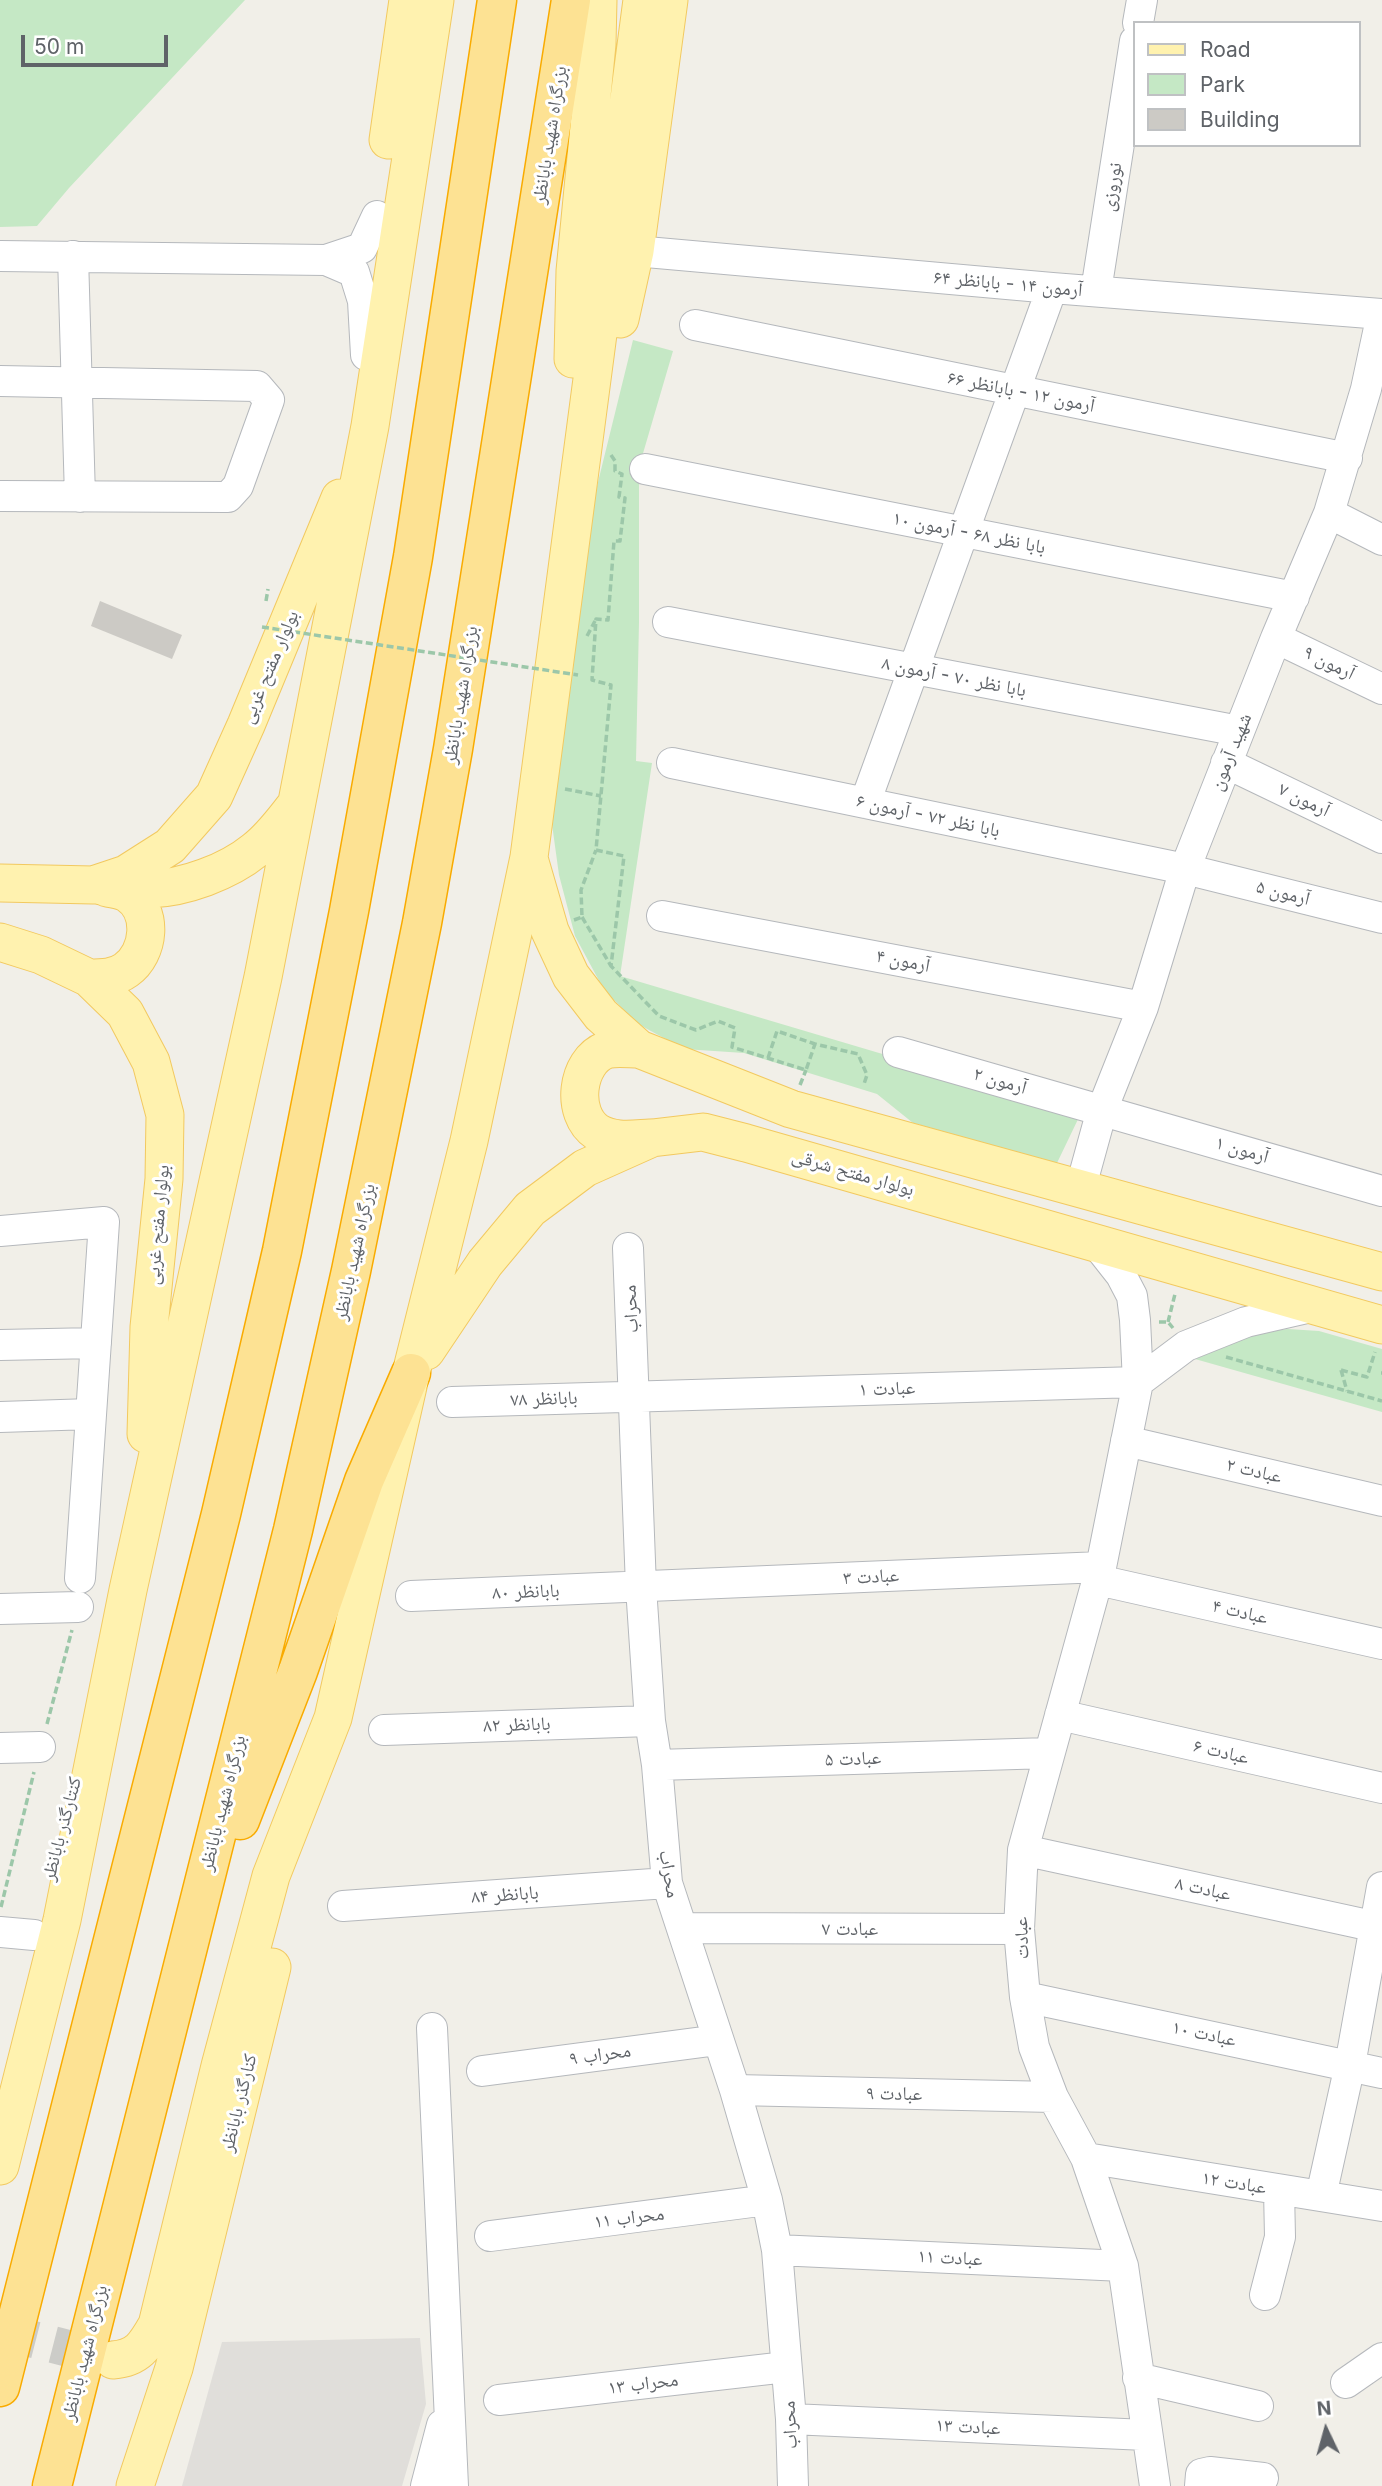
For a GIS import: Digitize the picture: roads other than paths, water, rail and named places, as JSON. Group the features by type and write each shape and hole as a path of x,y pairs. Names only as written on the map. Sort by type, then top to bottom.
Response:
{"highway":[{"path":"0,2387 217,1527 282,1251 349,911 413,556 497,0"},
{"name":"بزرگراه شهید بابانظر","path":"52,2486 293,1530 351,1271 422,923 501,452 571,0"},
{"path":"178,1982 298,1671 364,1481 411,1373"}],"main road":[{"path":"370,426 366,355 377,216 408,0"},
{"path":"0,2166 62,1920 128,1590 263,977 370,426 435,0"},
{"path":"568,563 575,271 597,44 598,0"},
{"path":"113,2360 128,2359 143,2349 157,2325 220,2066 271,1876 334,1718 411,1373 469,1141 529,858 642,0"},
{"path":"568,563 635,251 669,0"},
{"name":"بولوار مفتح غربی","path":"0,883 93,885 126,874 170,846 214,796 370,426"},
{"path":"93,885 149,889 182,884 208,875 237,862 257,849 296,805"},
{"path":"529,858 566,924 571,976 601,1015 639,1049 791,1109 1382,1272"},
{"path":"89,978 108,978 126,971 139,957 146,940 145,921 130,895 93,885"},
{"name":"بولوار مفتح غربی","path":"0,942 41,955 89,978 125,1013 151,1062 165,1115 164,1179 149,1327 147,1426 128,1590"},
{"path":"639,1049 606,1050 589,1064 579,1089 581,1113 596,1131 617,1140 652,1138"},
{"name":"بولوار مفتح شرقی","path":"411,1373 485,1262 530,1209 585,1168 652,1138 703,1132 1382,1325"},
{"name":"کنتارگذر بابانظر","path":"0,2069 17,1934 128,1590"},
{"name":"کنارگذر بابانظر","path":"135,2486 174,2368 334,1718"}],"street":[{"path":"1138,21 1142,0"},
{"name":"نوروزی","path":"1096,291 1134,47"},
{"path":"0,256 326,260 362,248 377,216"},
{"name":"آرمون ۱۴ - بابانظر ۶۴","path":"635,251 1382,314"},
{"path":"74,256 80,496"},
{"path":"326,260 354,272 363,301 366,355"},
{"path":"865,803 1052,288"},
{"name":"شهید آرمون","path":"1080,1190 1102,1110 1143,1007 1185,869 1276,638 1329,513 1366,388 1382,314"},
{"name":"آرمون ۱۲ - بابانظر ۶۶","path":"695,325 1347,458"},
{"path":"0,381 257,386 269,400 239,486 228,497 0,496"},
{"name":"بابا نظر ۶۸ - آرمون ۱۰","path":"645,469 1294,597"},
{"path":"1329,513 1382,540"},
{"name":"بابا نظر ۷۰ - آرمون ۸","path":"668,622 1239,731"},
{"name":"آرمون ۹","path":"1276,638 1382,689"},
{"name":"بابا نظر ۷۲ - آرمون ۶","path":"672,763 1185,869"},
{"name":"آرمون ۷","path":"1226,763 1382,838"},
{"name":"آرمون ۵","path":"1185,869 1382,918"},
{"name":"آرمون ۴","path":"662,916 1143,1007"},
{"name":"آرمون ۲","path":"898,1052 1102,1110"},
{"name":"آرمون ۱","path":"1102,1110 1382,1191"},
{"path":"0,1231 104,1222 79,1593 0,1609"},
{"name":"عبادت","path":"1095,1242 1121,1275 1132,1296 1136,1320 1138,1382 1099,1574 1023,1850 1019,1929 1025,1997 1034,2048 1053,2097 1086,2158 1123,2266 1155,2486"},
{"name":"محراب","path":"628,1248 641,1587 650,1721 657,1765 667,1883 735,2090 767,2200 777,2250 791,2419 793,2486"},
{"path":"1138,1382 1186,1346 1246,1322 1316,1306"},
{"path":"0,1345 96,1343"},
{"name":"عبادت ۱","path":"635,1396 1138,1382"},
{"name":"بابانظر ۷۸","path":"452,1402 635,1396"},
{"path":"0,1417 91,1414"},
{"name":"عبادت ۲","path":"1126,1441 1382,1501"},
{"name":"عبادت ۳","path":"641,1587 1099,1574"},
{"name":"عبادت ۴","path":"1099,1574 1382,1644"},
{"name":"بابانظر ۸۰","path":"411,1596 641,1587"},
{"name":"عبادت ۶","path":"1060,1715 1382,1788"},
{"name":"بابانظر ۸۲","path":"384,1730 650,1721"},
{"path":"0,1748 40,1747"},
{"name":"عبادت ۵","path":"657,1765 1049,1753"},
{"name":"عبادت ۸","path":"1023,1850 1378,1927"},
{"name":"بابانظر ۸۴","path":"342,1906 667,1883"},
{"path":"1321,2196 1378,1927 1382,1887"},
{"name":"عبادت ۷","path":"682,1928 1019,1929"},
{"name":"عبادت ۱۰","path":"1025,1997 1382,2073"},
{"path":"432,2028 453,2486"},
{"name":"محراب ۹","path":"482,2071 718,2040"},
{"name":"عبادت ۹","path":"735,2090 1053,2097"},
{"name":"عبادت ۱۲","path":"1086,2158 1382,2206"},
{"path":"1265,2295 1280,2237 1279,2190"},
{"name":"محراب ۱۱","path":"490,2236 767,2200"},
{"name":"عبادت ۱۱","path":"777,2250 1123,2266"},
{"path":"1346,2383 1382,2358"},
{"name":"محراب ۱۳","path":"499,2400 786,2367"},
{"path":"1138,2378 1258,2406"},
{"path":"426,2486 449,2397"},
{"name":"عبادت ۱۳","path":"791,2419 1146,2435"},
{"path":"1200,2486 1201,2474 1210,2472 1263,2478"}],"tunnel":[{"path":"0,2331 113,2360"}]}
